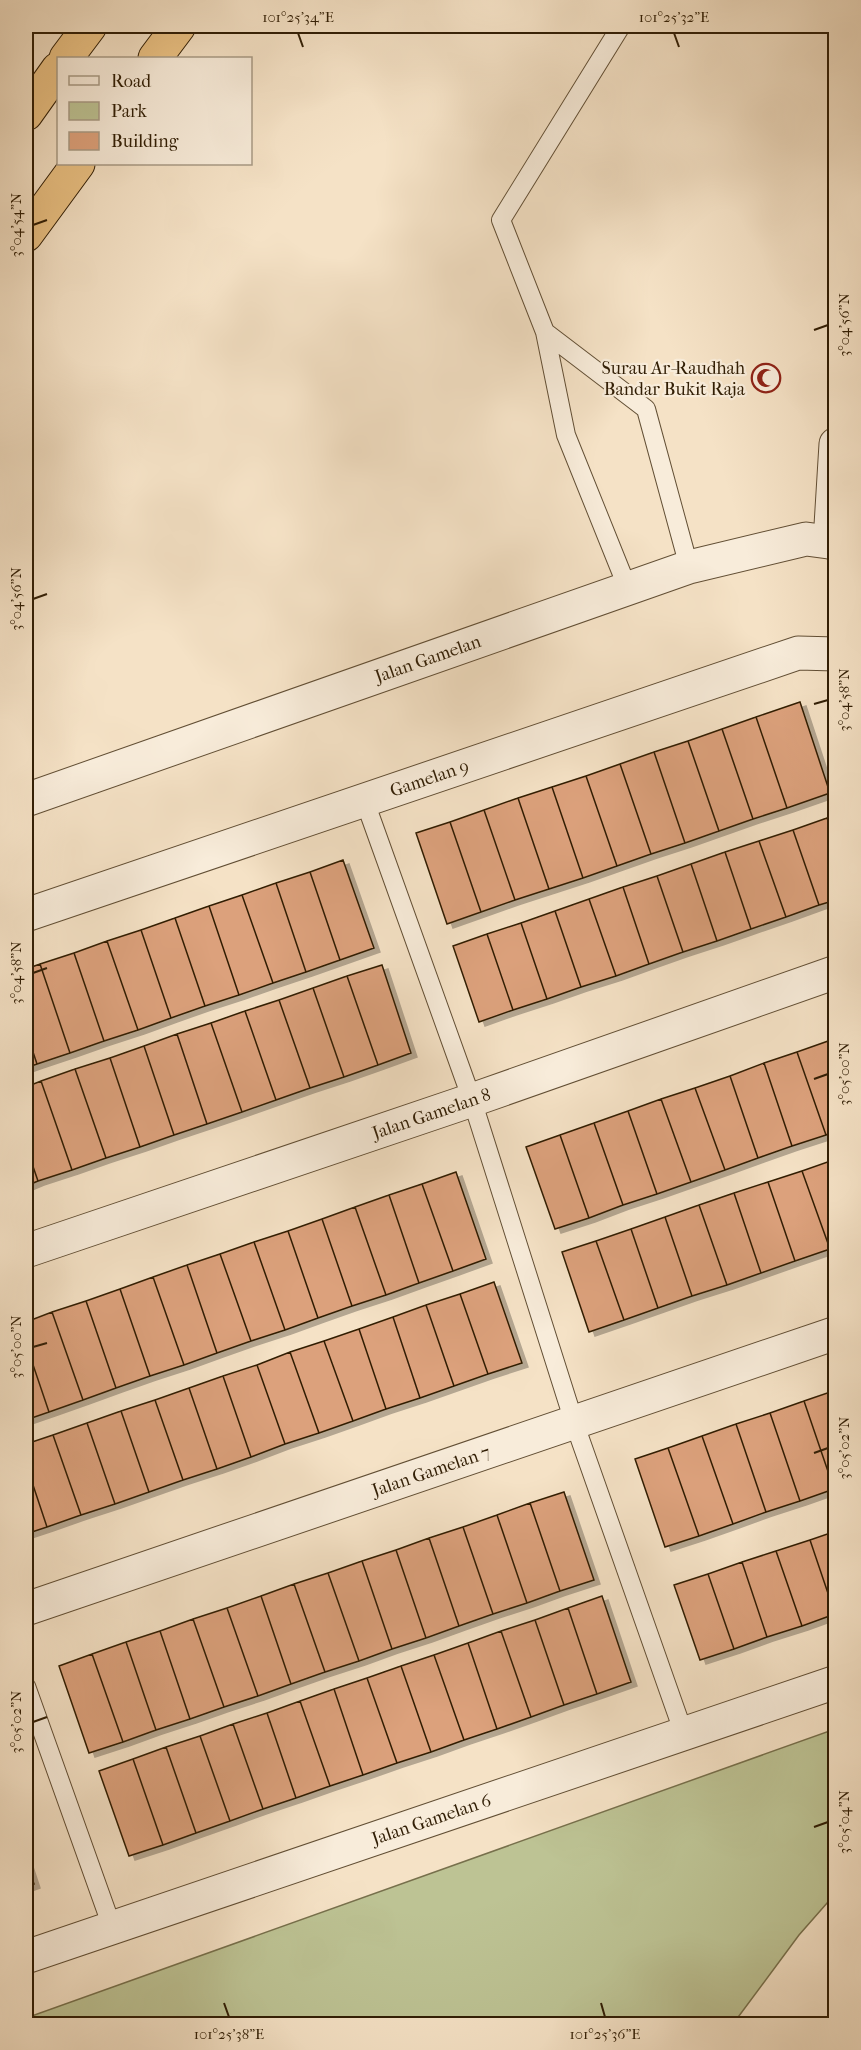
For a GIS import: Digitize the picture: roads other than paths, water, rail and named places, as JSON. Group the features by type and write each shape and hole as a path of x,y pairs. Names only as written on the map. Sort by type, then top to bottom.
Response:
{"highway":[{"path":"67,57 90,26"},
{"path":"156,57 179,26"},
{"path":"26,114 57,70"},
{"path":"26,235 77,165"}],"street":[{"path":"833,543 836,444"},
{"name":"Jalan Gamelan","path":"26,800 689,567 806,539 833,543"},
{"name":"Gamelan 9","path":"26,915 798,653 836,654"},
{"name":"Jalan Gamelan 8","path":"26,1251 472,1100 836,972"},
{"name":"Jalan Gamelan 7","path":"26,1609 836,1333"},
{"name":"Jalan Gamelan 6","path":"26,1957 836,1682"}],"lane":[{"path":"621,26 501,220 545,332 566,435 628,589"},
{"path":"545,332 646,409 689,567"},
{"path":"364,799 472,1100 574,1422 684,1734"},
{"path":"26,1686 112,1927"}],"place":[{"name":"Surau Ar-Raudhah Bandar Bukit Raja","path":"766,378"}]}
